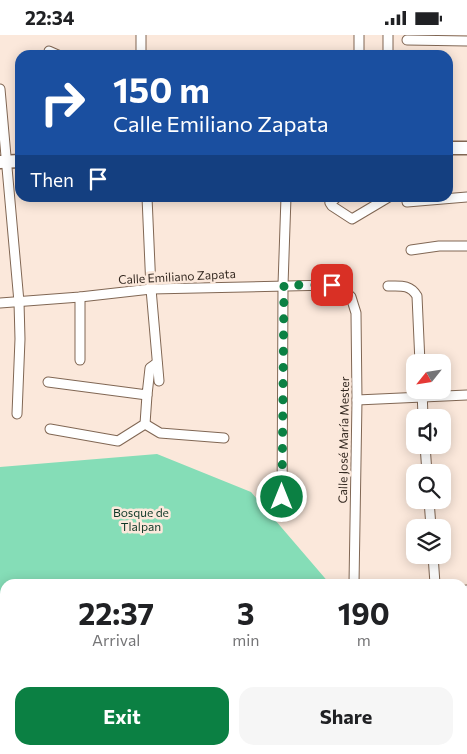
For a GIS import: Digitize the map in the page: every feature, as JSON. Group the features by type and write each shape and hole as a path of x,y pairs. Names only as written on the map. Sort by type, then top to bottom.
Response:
{"street":[{"path":"141,35 141,50"},
{"path":"359,35 359,50"},
{"path":"388,35 388,50"},
{"path":"407,40 467,41"},
{"path":"0,89 9,162 19,302 20,339 17,414"},
{"path":"453,148 467,148"},
{"path":"453,198 467,197"},
{"path":"147,202 151,289 159,381"},
{"path":"282,516 286,202"},
{"path":"331,202 332,206 352,219 381,202"},
{"path":"411,250 440,246 467,246"},
{"name":"Calle Emiliano Zapata","path":"0,303 151,289 284,285 332,285 343,289 351,297"},
{"path":"388,287 406,286 413,289 417,296 420,354"},
{"path":"80,297 80,361"},
{"name":"Calle José María Mester","path":"351,297 356,313 357,400 354,579"},
{"path":"145,425 150,368 157,363"},
{"path":"48,382 147,395"},
{"path":"451,394 467,395"},
{"path":"357,400 406,395"},
{"path":"50,429 118,441 145,425"},
{"path":"145,425 160,433 224,438"},
{"path":"433,564 434,579"}],"green space":[{"name":"Bosque de Tlalpan","path":"157,454 251,492 326,579 0,579 0,467"}],"route":[{"path":"282,497 284,285 332,285"}]}
